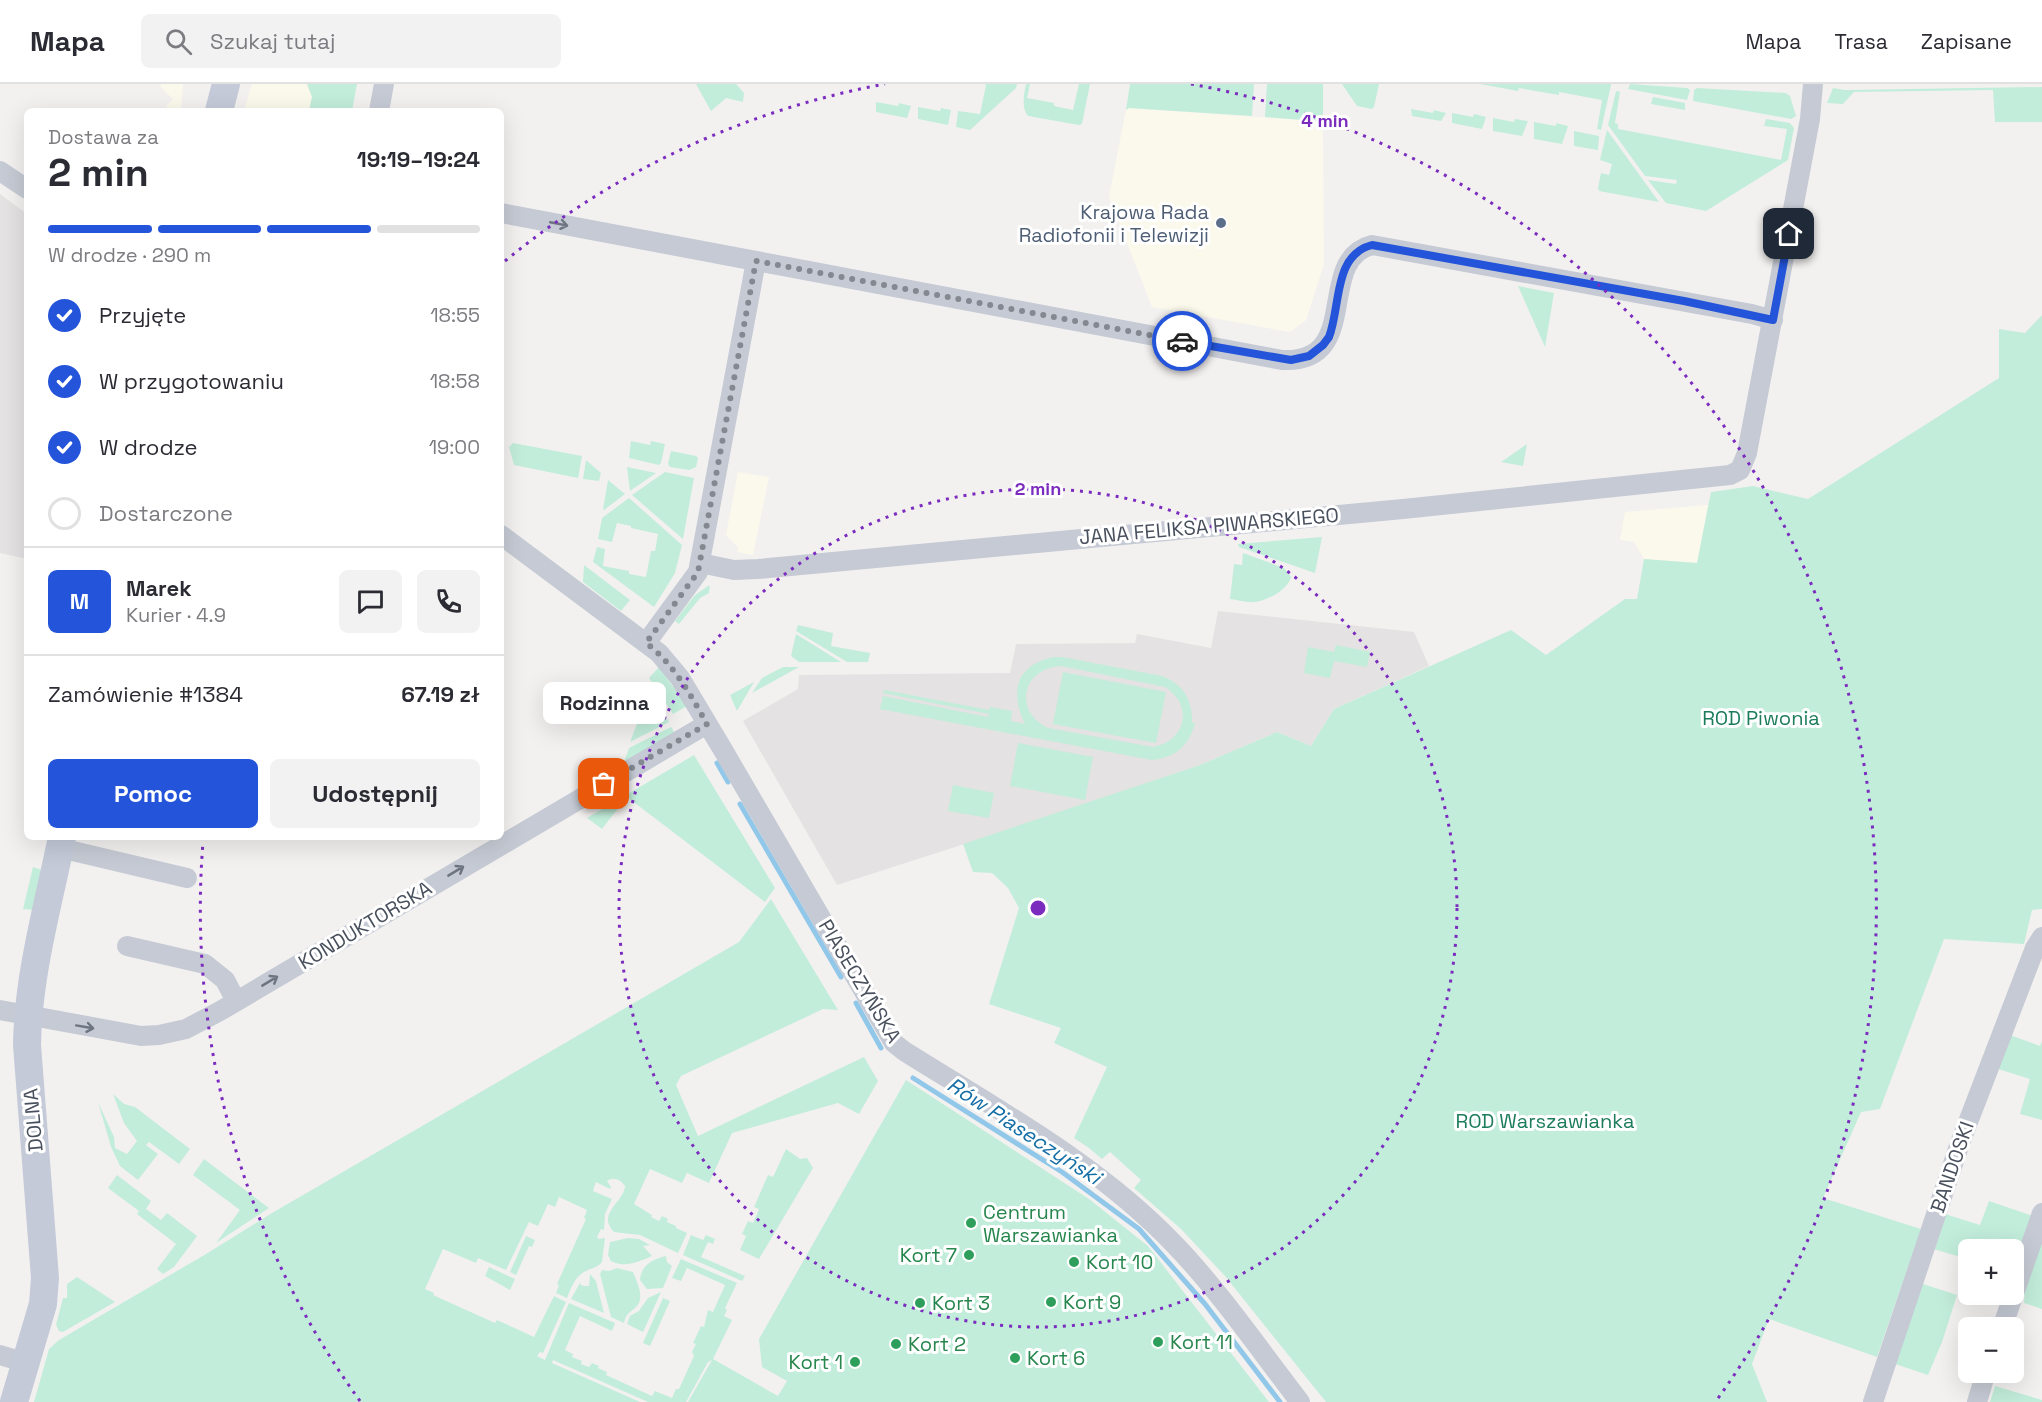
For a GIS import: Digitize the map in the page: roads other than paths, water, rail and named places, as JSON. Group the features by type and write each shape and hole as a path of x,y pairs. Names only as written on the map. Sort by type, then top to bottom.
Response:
{"street":[{"path":"220,108 226,84"},
{"path":"380,108 384,84"},
{"path":"504,214 1282,360 1309,356 1323,345 1332,328 1348,260 1358,250 1372,245 1684,301 1773,320 1811,111 1813,84"},
{"path":"0,171 24,187"},
{"path":"646,643 694,579 700,563 756,261"},
{"name":"JANA FELIKSA PIWARSKIEGO","path":"700,563 734,570 758,569 1719,478 1740,470 1744,462 1773,320"},
{"name":"PIASECZYŃSKA","path":"504,537 659,652 672,666 894,1043 904,1052 1071,1157 1148,1219 1197,1269 1300,1402"},
{"name":"KONDUKTORSKA","path":"0,1010 127,1034 159,1035 186,1029 707,724"},
{"path":"61,842 187,878"},
{"name":"DOLNA","path":"14,1402 43,1304 45,1278 27,1046 28,1016 39,944 61,842"},
{"name":"BANDOSKI","path":"1873,1402 1960,1143 2035,948 2042,937"},
{"path":"127,946 206,964 225,980 236,1001"},
{"path":"2006,1317 2042,1213"},
{"path":"0,1355 27,1363"},
{"path":"1977,1402 1983,1383"}],"waterway":[{"name":"Rów Piaseczyński","path":"717,763 728,782"},
{"name":"Rów Piaseczyński","path":"740,804 841,977"},
{"name":"Rów Piaseczyński","path":"856,1003 881,1048"},
{"name":"Rów Piaseczyński","path":"913,1078 1062,1172 1139,1229 1205,1304 1280,1402"}],"place":[{"name":"Krajowa Rada Radiofonii i Telewizji","path":"1221,223"},
{"name":"Rodzinna","path":"604,784"},
{"name":"Centrum Warszawianka","path":"971,1223"},
{"name":"Kort 7","path":"969,1255"},
{"name":"Kort 10","path":"1074,1262"},
{"name":"Kort 9","path":"1051,1302"},
{"name":"Kort 3","path":"920,1303"},
{"name":"Kort 11","path":"1158,1342"},
{"name":"Kort 2","path":"896,1344"},
{"name":"Kort 6","path":"1015,1358"},
{"name":"Kort 1","path":"855,1362"}],"park label":[{"name":"ROD Piwonia","path":"1761,718"},
{"name":"ROD Warszawianka","path":"1545,1121"}]}
